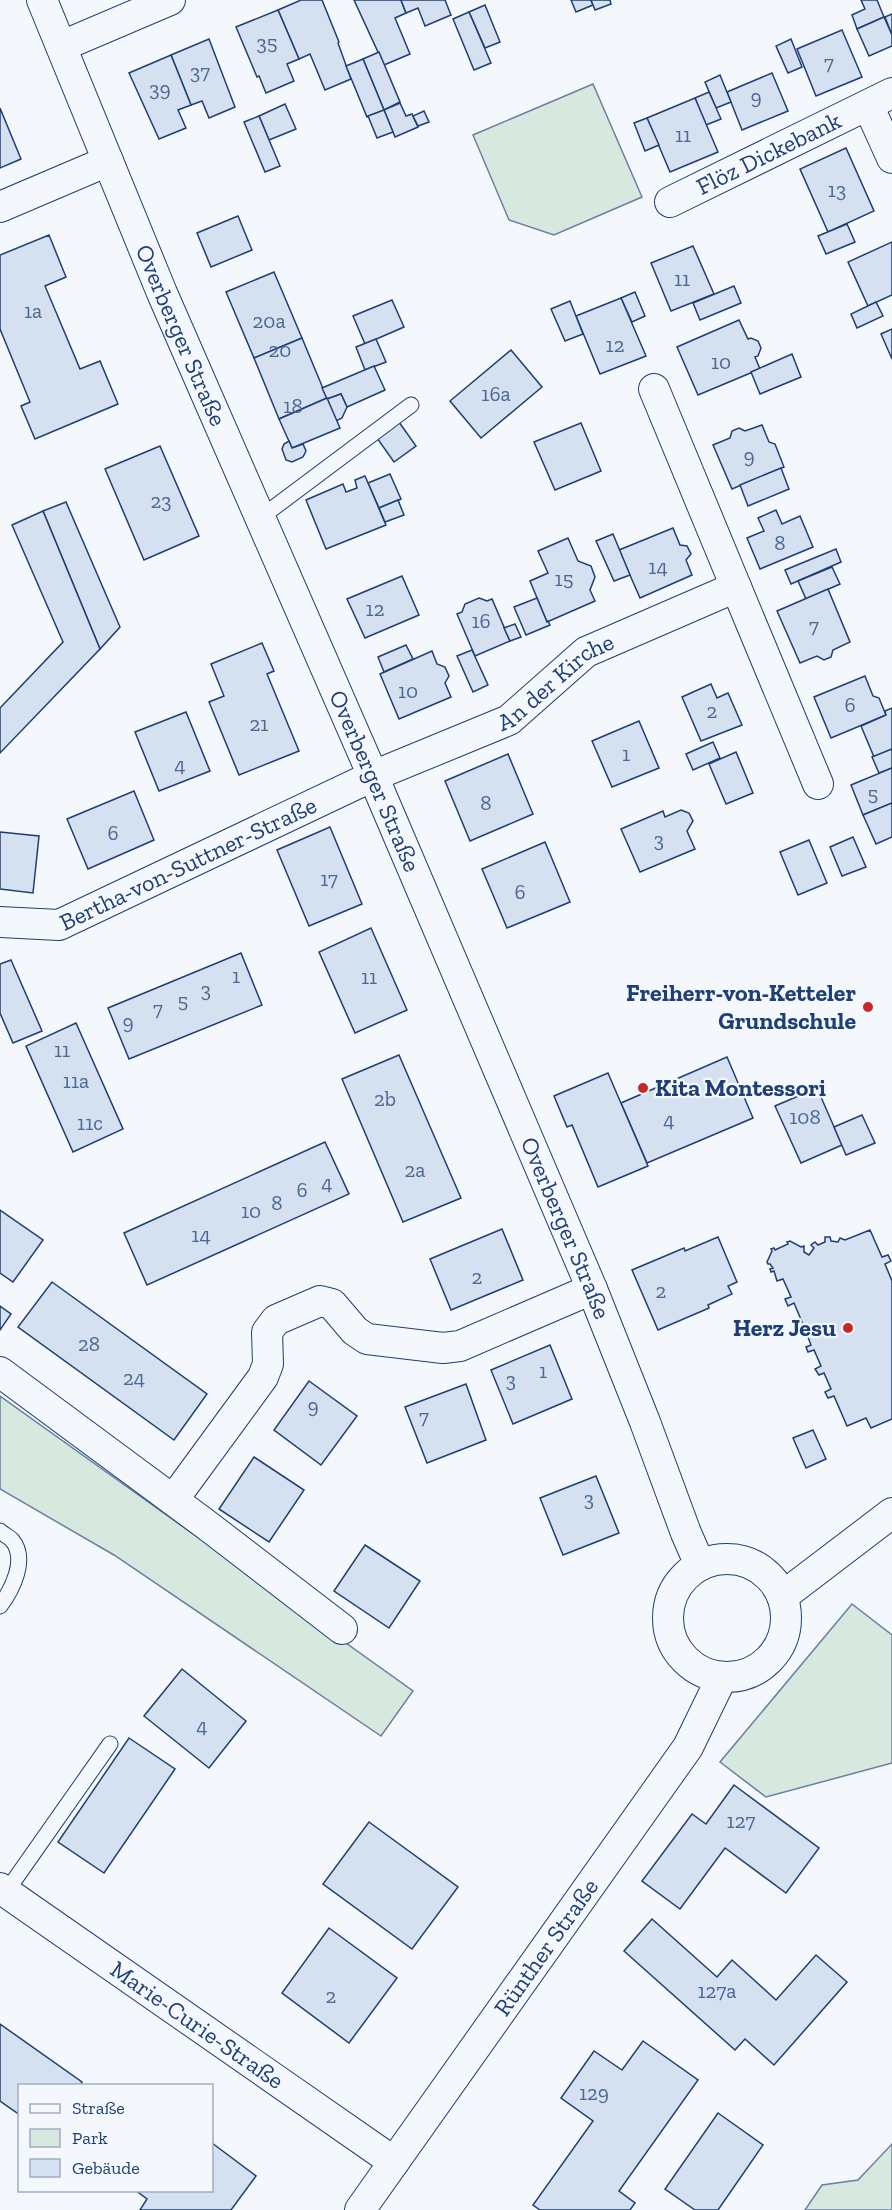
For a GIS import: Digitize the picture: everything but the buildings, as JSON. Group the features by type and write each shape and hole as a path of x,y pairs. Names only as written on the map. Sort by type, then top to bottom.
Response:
{"street":[{"name":"Overberger Straße","path":"42,0 162,293 373,776 592,1289 700,1564"},
{"path":"62,46 170,0"},
{"name":"Flöz Dickebank","path":"670,202 880,99 892,158"},
{"path":"0,207 108,161"},
{"path":"654,389 818,784"},
{"name":"An der Kirche","path":"373,776 509,720 586,652 736,587"},
{"name":"Bertha-von-Suttner-Straße","path":"0,922 59,925 373,776"},
{"path":"173,1500 263,1377 268,1364 267,1332 276,1320 320,1301 332,1304 355,1330 367,1339 443,1348 460,1346 592,1289"},
{"path":"0,1372 342,1629"},
{"path":"783,1596 892,1513"},
{"path":"724,1558 749,1562 769,1576 783,1596 787,1617 786,1629 778,1649 754,1671 733,1677 711,1675 692,1665 677,1649 669,1629 669,1607 676,1587 700,1564 724,1558"},
{"name":"Rünther Straße","path":"360,2210 688,1747 722,1677"},
{"name":"Marie-Curie-Straße","path":"3,1890 394,2162"}],"lane":[{"path":"260,518 411,405"},
{"path":"0,1531 12,1540 19,1565 9,1594 0,1606"},
{"path":"3,1890 110,1744"}],"green space":[{"path":"593,84 642,197 554,235 509,220 473,135"},
{"path":"0,1396 413,1691 381,1736 114,1555 0,1489"},
{"path":"852,1604 892,1635 892,1763 766,1797 720,1762"},
{"path":"892,2144 892,2210 805,2210 822,2185 858,2180"}],"place":[{"name":"Freiherr-von-Ketteler Grundschule","path":"868,1007"},
{"name":"Kita Montessori","path":"643,1088"},
{"name":"Herz Jesu","path":"848,1328"}]}
